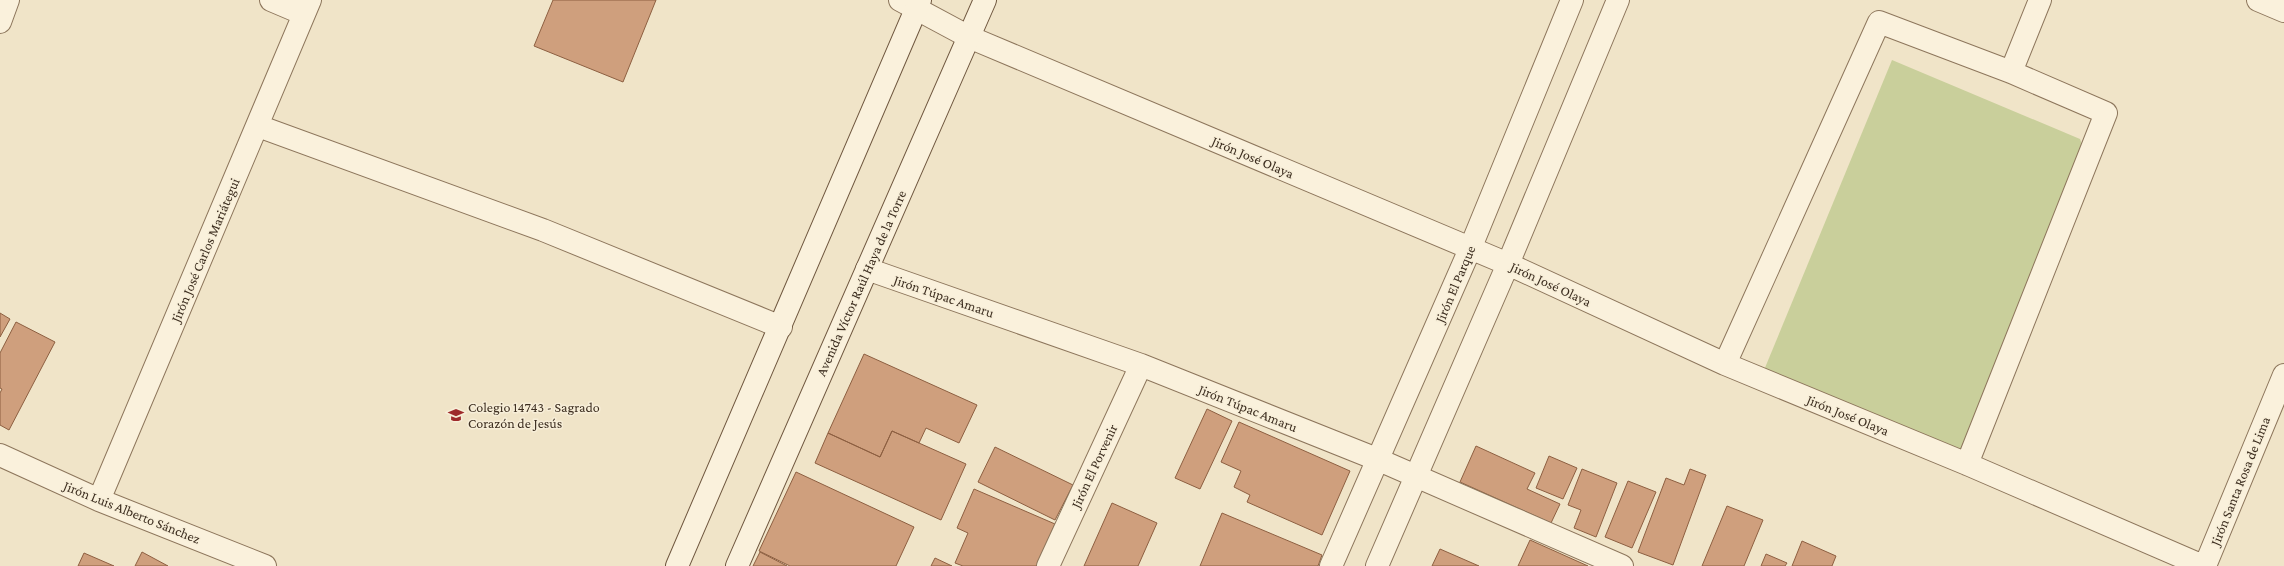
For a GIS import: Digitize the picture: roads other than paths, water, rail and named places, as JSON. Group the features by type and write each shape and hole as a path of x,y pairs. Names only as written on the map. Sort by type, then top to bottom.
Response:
{"street":[{"path":"0,22 8,0"},
{"path":"271,0 307,7"},
{"name":"Avenida Víctor Raúl Haya de la Torre","path":"737,566 985,0"},
{"name":"Jirón El Parque","path":"1331,566 1379,460 1470,249 1572,0"},
{"path":"1377,566 1417,477 1508,264 1618,0"},
{"path":"2011,72 2040,0"},
{"path":"2258,0 2284,11"},
{"path":"677,566 781,327 912,2"},
{"name":"Jirón José Olaya","path":"912,2 969,37 1508,264 1725,364 1967,464 2204,566"},
{"name":"Jirón José Carlos Mariátegui","path":"99,500 307,7"},
{"path":"1725,364 1879,22 2011,72 2106,113 1967,464"},
{"path":"258,126 543,230 781,327"},
{"name":"Jirón Túpac Amaru","path":"867,269 1141,365 1379,460 1622,566"},
{"name":"Jirón El Porvenir","path":"1048,566 1141,365"},
{"name":"Jirón Santa Rosa de Lima","path":"2204,566 2284,375"},
{"name":"Jirón Luis Alberto Sánchez","path":"0,455 99,500 265,566"}],"place":[{"name":"Colegio 14743 - Sagrado Corazón de Jesús","path":"456,415"}]}
